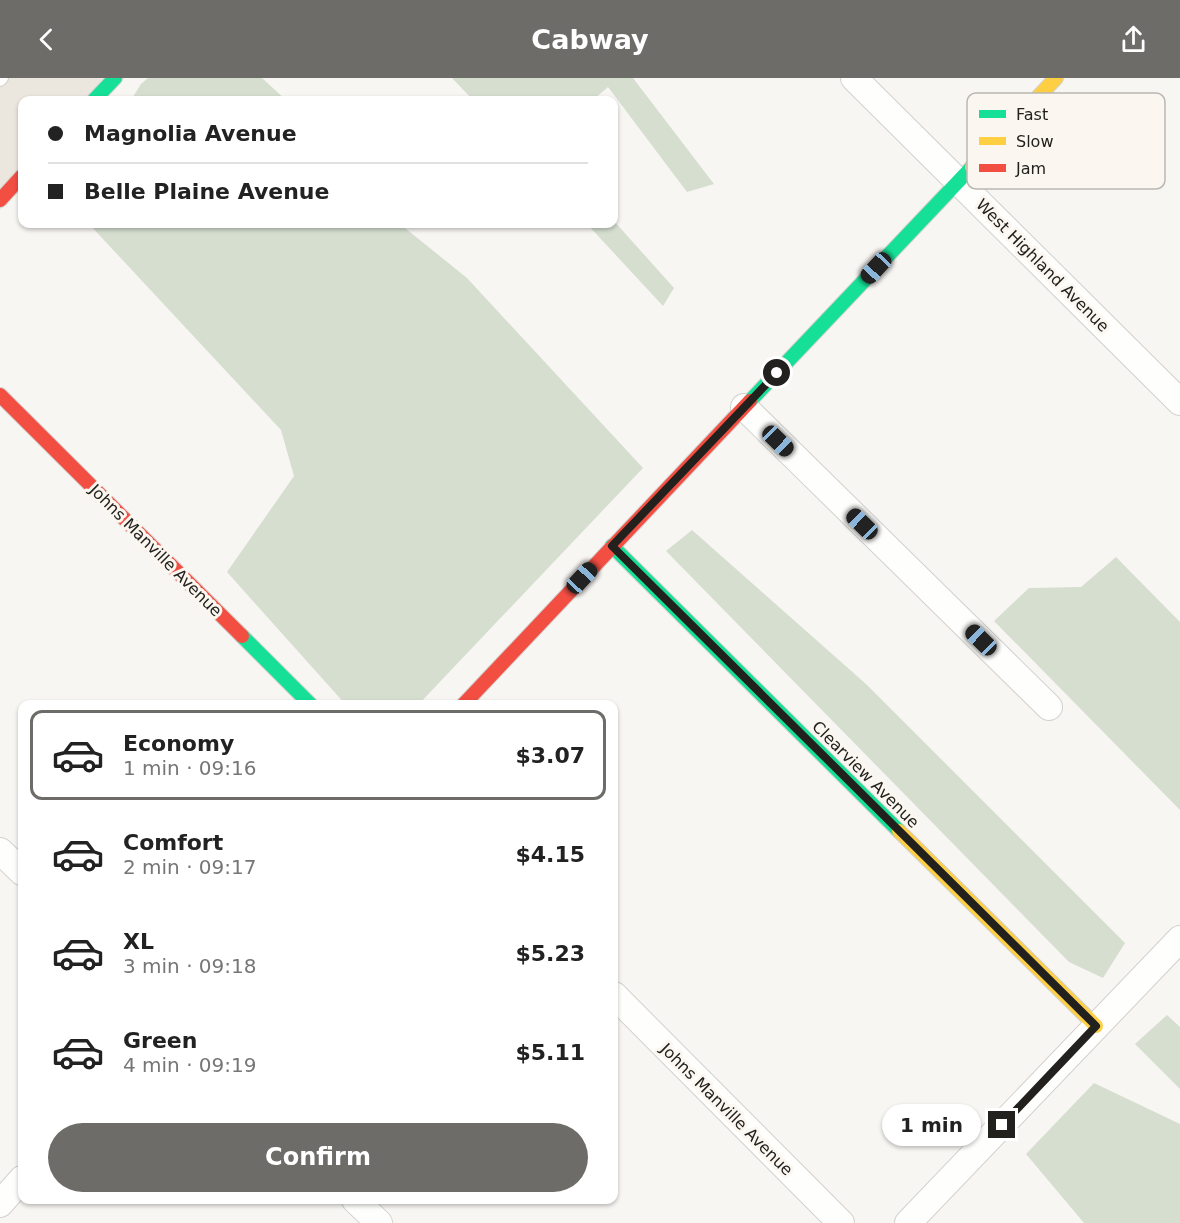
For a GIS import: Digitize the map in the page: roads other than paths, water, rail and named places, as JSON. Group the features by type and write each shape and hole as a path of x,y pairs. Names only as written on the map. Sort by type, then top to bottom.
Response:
{"street":[{"path":"98,96 115,78"},
{"name":"West Highland Avenue","path":"854,78 1180,402"},
{"path":"1042,93 1056,78"},
{"path":"468,700 967,172"},
{"path":"0,200 18,180"},
{"name":"Johns Manville Avenue","path":"0,395 306,700"},
{"path":"744,407 1049,707"},
{"name":"Clearview Avenue","path":"612,546 1096,1026"},
{"path":"0,850 18,868"},
{"path":"908,1223 1180,939"},
{"name":"Johns Manville Avenue","path":"618,999 841,1223"},
{"path":"0,1204 18,1184"},
{"path":"360,1204 379,1223"}]}
